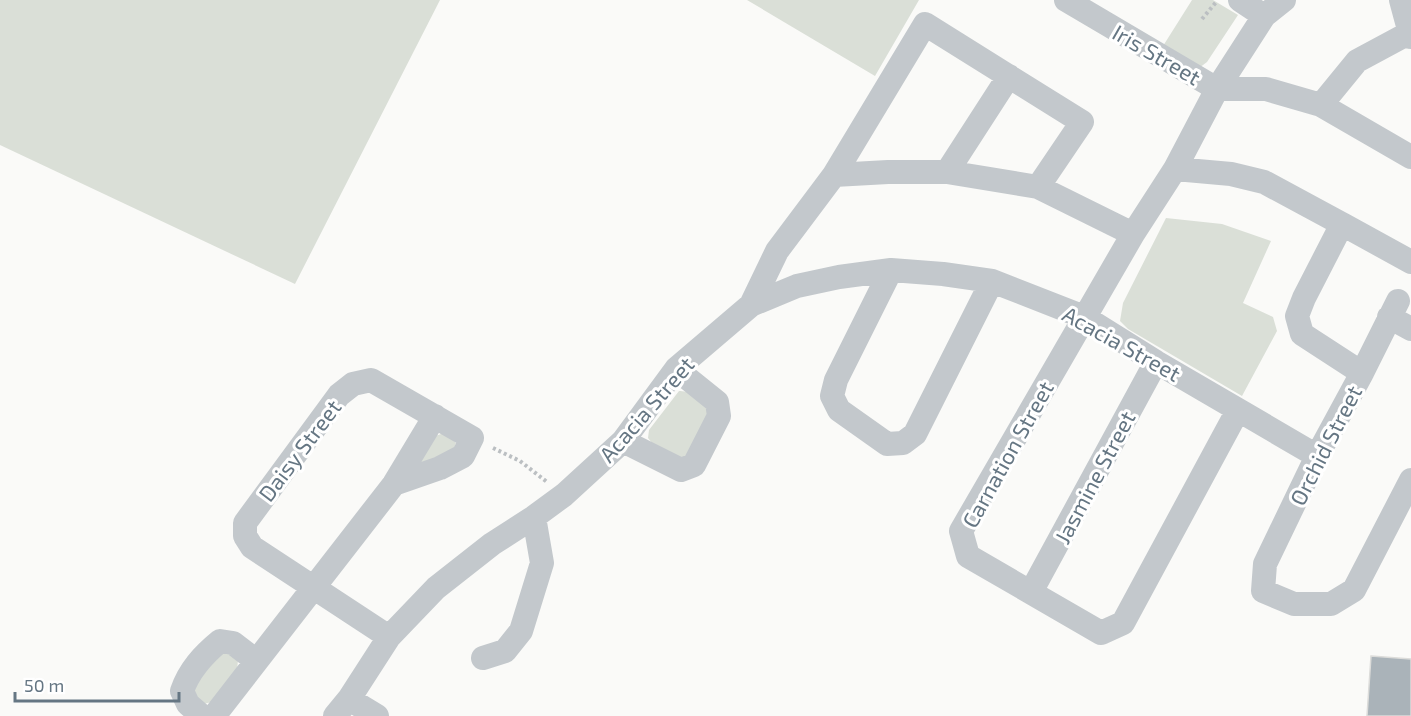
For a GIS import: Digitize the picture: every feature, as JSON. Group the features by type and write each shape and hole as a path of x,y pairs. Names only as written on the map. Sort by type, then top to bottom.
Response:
{"street":[{"name":"Iris Street","path":"1065,0 1217,89"},
{"path":"1240,0 1264,16"},
{"name":"Carnation Street","path":"1238,410 1123,622 1101,633 968,556 961,531 1133,234 1175,169 1217,89 1264,16 1284,0"},
{"path":"1321,105 1357,61 1410,34 1401,0"},
{"path":"751,305 777,250 834,175 926,24 1082,122 1038,188"},
{"path":"947,172 1009,76"},
{"path":"1217,89 1266,89 1321,105 1411,157"},
{"path":"1175,169 1231,174 1264,182 1411,262"},
{"path":"834,175 947,172 1038,188 1133,234"},
{"path":"1342,224 1297,316 1302,334 1362,374"},
{"path":"891,270 836,380 832,396 839,410 887,444 903,443 915,434 992,281"},
{"name":"Acacia Street","path":"342,708 388,637 436,588 492,544 534,518 564,495 623,441 676,369 751,305 797,286 839,277 891,270 992,281 1084,317 1317,456"},
{"name":"Orchid Street","path":"1411,328 1393,309 1362,374 1317,456 1265,564 1263,591 1294,604 1331,604 1354,590 1411,480"},
{"name":"Jasmine Street","path":"1031,592 1156,362"},
{"path":"623,441 681,470 694,465 719,416 717,402 676,369"},
{"name":"Daisy Street","path":"388,637 252,547 245,536 245,523 339,395 353,384 371,380 472,438"},
{"path":"214,716 255,660 394,484 435,416"},
{"path":"394,484 440,468 463,456 472,438"},
{"path":"483,658 505,651 521,631 542,564 534,518"},
{"path":"202,716 188,704 182,691 187,675 209,651 220,641 233,643 255,660"},
{"path":"342,708 377,716"}],"path":[{"path":"1202,19 1218,0"},
{"path":"472,438 520,461 564,495"}],"shaded area":[{"path":"0,0 440,0 295,284 0,145"},
{"path":"747,0 919,0 875,76"},
{"path":"1192,0 1213,0 1238,15 1207,62 1199,68 1163,46"},
{"path":"1166,218 1222,224 1271,241 1243,303 1273,317 1277,331 1242,396 1128,329 1120,321 1123,303"},
{"path":"679,391 696,397 709,411 689,456 678,458 652,443 648,438 649,430"},
{"path":"444,433 456,443 453,454 421,464 420,456 435,436"},
{"path":"219,651 232,652 238,660 237,671 212,702 199,705 192,682"}],"building":[{"path":"1371,656 1411,659 1411,716 1367,716"}]}
